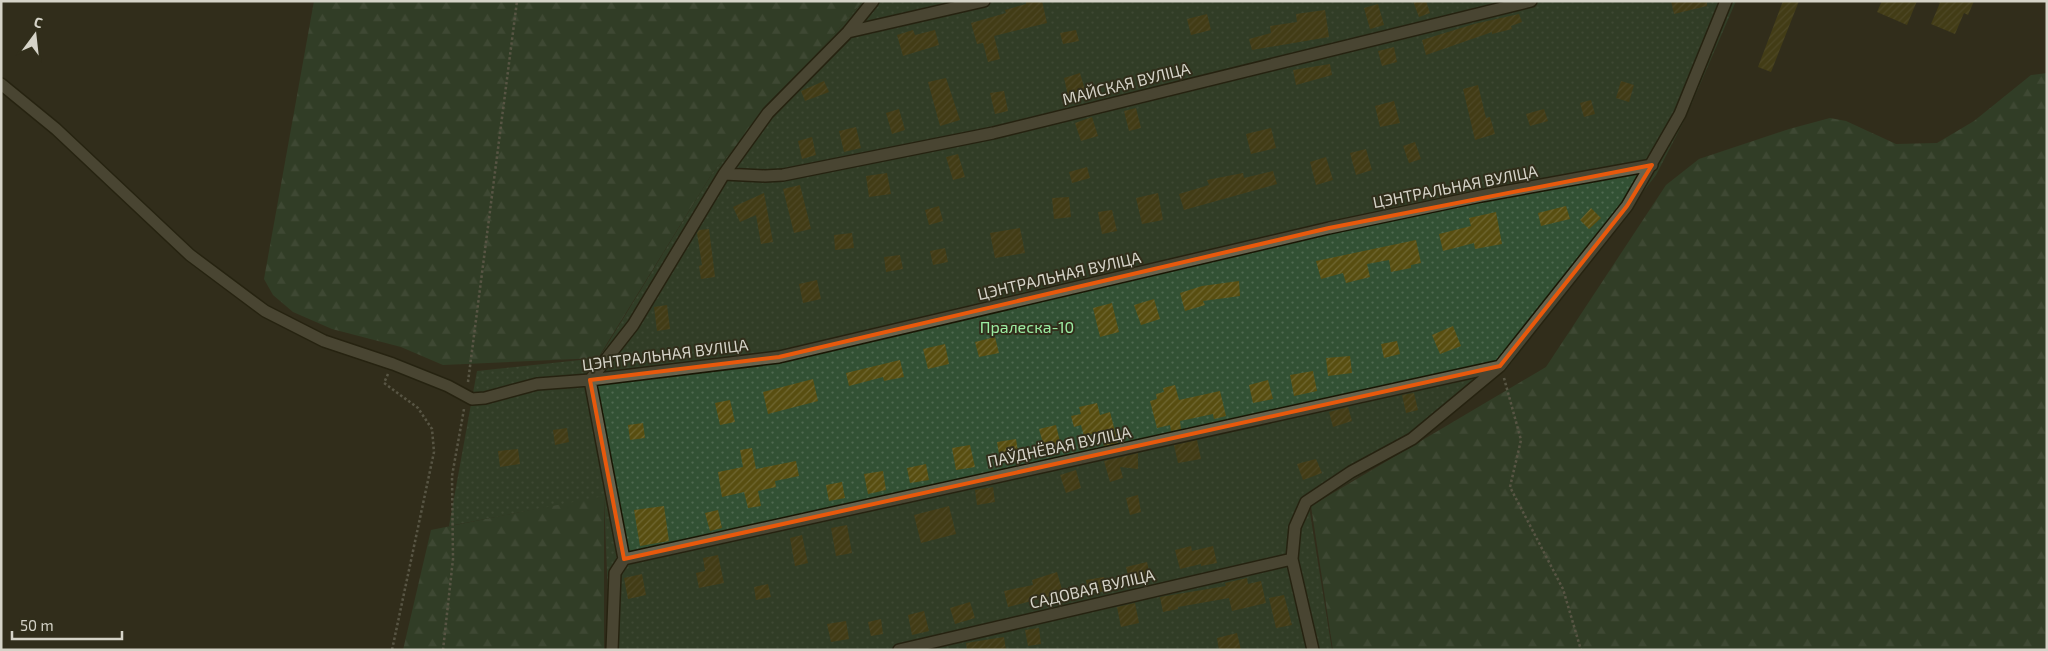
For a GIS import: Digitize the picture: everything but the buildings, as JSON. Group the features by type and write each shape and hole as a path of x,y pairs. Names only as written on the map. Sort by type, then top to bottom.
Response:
{"street":[{"path":"612,650 615,573 624,559 590,380 632,325 724,174 768,113 848,32 873,1"},
{"path":"848,32 984,1"},
{"name":"МАЙСКАЯ ВУЛІЦА","path":"724,174 783,175 993,133 1531,1"},
{"path":"1313,650 1292,559 1295,527 1306,502 1351,472 1412,439 1500,366 1627,206 1680,114 1726,1"},
{"path":"1,84 56,129 190,255 265,311 324,340 448,386 469,398"},
{"name":"ЦЭНТРАЛЬНАЯ ВУЛІЦА","path":"469,398 485,398 538,384 590,380 779,357 1329,228 1481,196 1652,165"},
{"name":"ПАЎДНЁВАЯ ВУЛІЦА","path":"624,559 1500,366"},
{"name":"САДОВАЯ ВУЛІЦА","path":"899,650 1292,559"}],"path":[{"path":"443,650 453,559 452,476 469,398 517,1"},
{"path":"392,650 434,452 432,429 418,408 384,383 393,364"},
{"path":"1500,366 1521,440 1510,486 1563,589 1581,650"}],"highlighted area":[{"path":"1652,165 1627,206 1500,366 624,559 590,380 779,357 1329,228"}],"green space":[{"path":"314,1 863,1 713,172 598,358 443,365 401,347 332,329 293,312 273,295 264,279"},
{"name":"Пралеска-10","path":"863,1 1736,1 1686,117 1656,175 1508,367 1413,442 1309,507 1332,650 610,650 604,496 449,526 477,371 599,358 713,172"},
{"path":"2047,73 2047,650 1333,650 1311,506 1546,367 1666,185 1699,159 1789,129 1830,118 1846,121 1896,144 1937,143 1974,121 2031,75"},
{"path":"604,495 604,650 403,650 431,530"}]}
